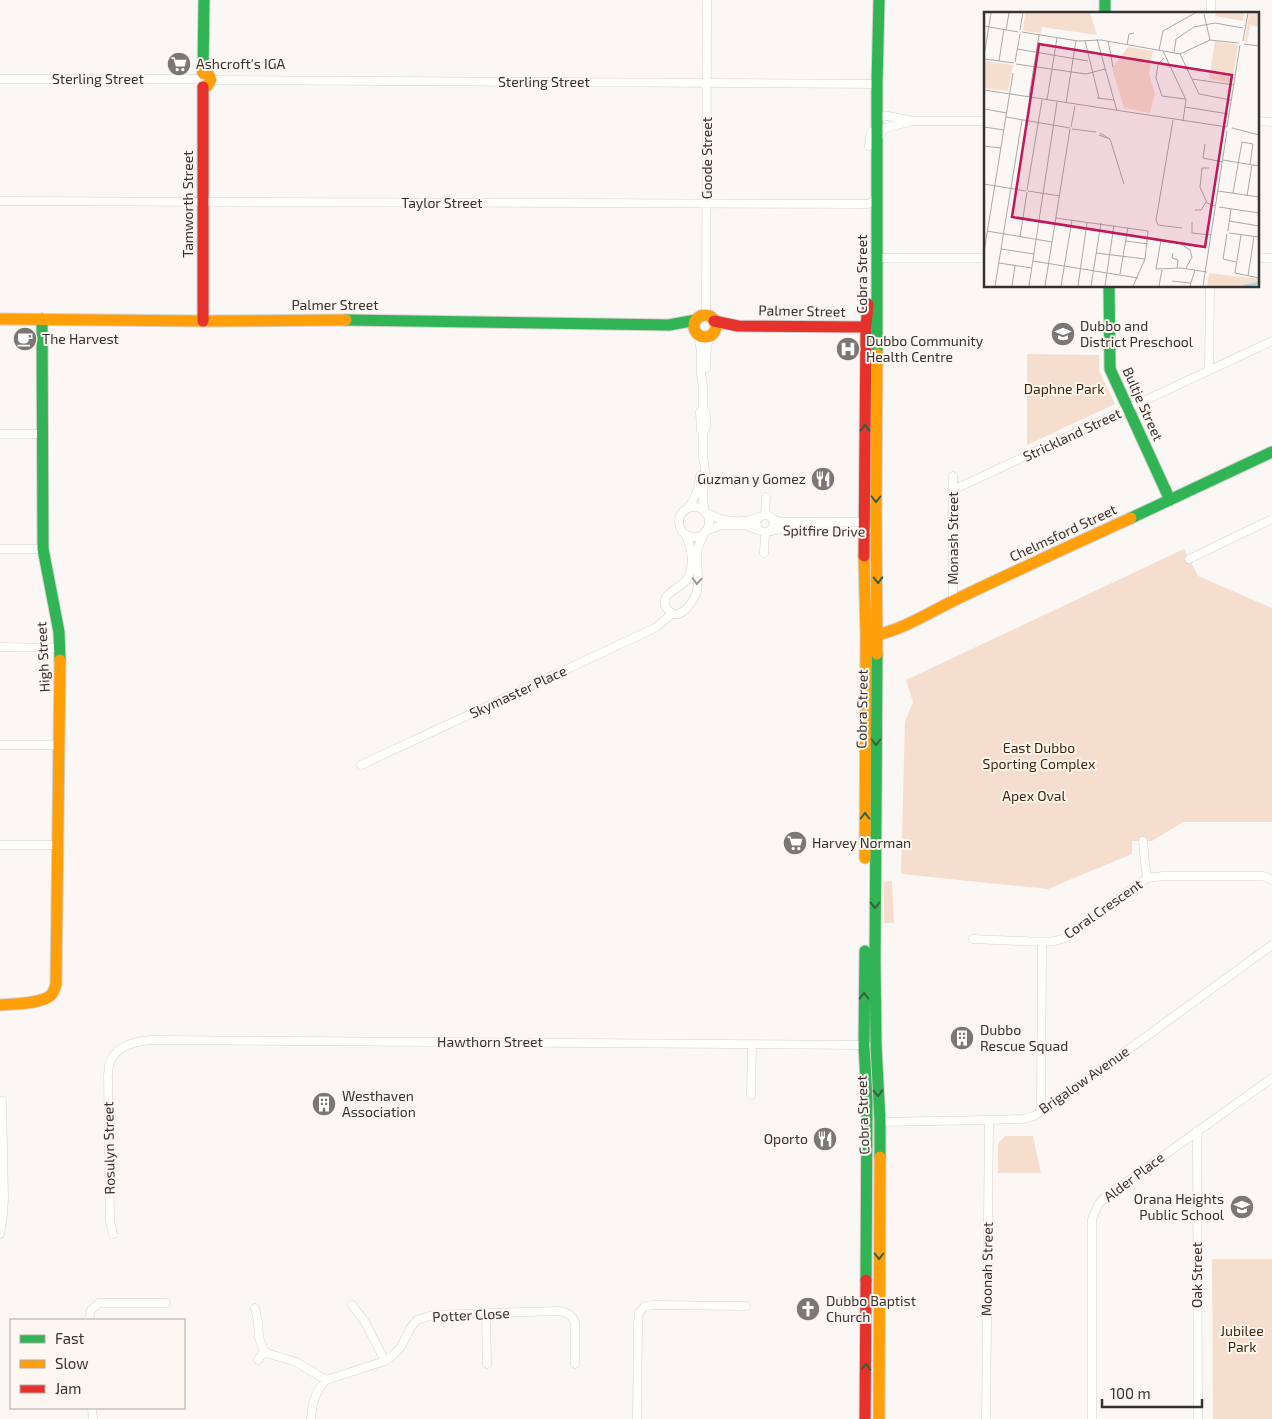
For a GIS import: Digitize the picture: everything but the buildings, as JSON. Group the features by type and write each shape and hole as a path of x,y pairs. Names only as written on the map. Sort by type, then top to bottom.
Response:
{"main road":[{"name":"Tamworth Street","path":"203,321 204,0"},
{"name":"Cobra Street","path":"865,1419 867,1129 864,1045 872,635 877,527 878,258 870,0"},
{"name":"Cobra Street","path":"879,0 873,84 877,116 868,204 864,526 876,680 875,889 876,1045 880,1121 880,1419"},
{"path":"868,309 872,265 878,258 871,252 869,244"},
{"name":"Bultje Street","path":"1109,288 1110,369 1170,500"},
{"path":"866,327 874,319 877,302"},
{"name":"Palmer Street","path":"0,319 345,320 866,327"},
{"name":"High Street","path":"0,1005 38,1001 49,997 53,993 56,984 60,648 59,632 44,549 42,524 42,319"},
{"name":"Palmer Street","path":"669,324 697,333"},
{"path":"697,333 694,327 708,325"},
{"name":"Chelmsford Street","path":"872,635 901,627 1272,452"}],"street":[{"name":"Goode Street","path":"703,387 708,325 707,0"},
{"name":"Sterling Street","path":"0,79 873,84"},
{"path":"877,116 914,121 984,121"},
{"path":"873,144 885,128 914,121"},
{"path":"868,204 874,201 877,192"},
{"name":"Taylor Street","path":"0,201 868,204"},
{"path":"878,258 984,258"},
{"path":"1209,371 1210,288"},
{"path":"685,534 695,537 706,532 710,521 703,500 705,469 703,434 700,430 700,412 703,387 700,373 701,351 697,333"},
{"name":"Strickland Street","path":"953,490 1272,341"},
{"path":"0,434 42,434"},
{"path":"672,614 667,610 666,597 672,590 685,582 691,567 690,546 680,527 679,518 692,503 697,492 703,456"},
{"name":"Monash Street","path":"953,476 953,601"},
{"path":"764,553 765,531 756,522 762,516 766,497"},
{"path":"688,508 697,506 715,517 727,520 752,520 768,515 773,519 774,525 765,531"},
{"name":"Spitfire Drive","path":"773,519 780,522 877,527"},
{"path":"1189,559 1272,519"},
{"name":"Spitfire Drive","path":"706,532 719,526 727,525 746,526 765,531 864,526"},
{"name":"Skymaster Place","path":"361,765 655,628 672,614 679,614 686,610 694,598 698,580 698,550 706,532"},
{"path":"0,549 44,549"},
{"path":"0,647 60,648"},
{"path":"0,745 60,746"},
{"path":"1144,841 1147,878"},
{"path":"0,845 58,845"},
{"name":"Coral Crescent","path":"973,939 1042,942 1065,938 1147,878 1163,876 1263,876 1272,880"},
{"path":"1041,1112 1042,942"},
{"name":"Brigalow Avenue","path":"880,1121 989,1120 1034,1116 1272,945"},
{"name":"Hawthorn Street","path":"110,1061 122,1048 142,1041 152,1040 876,1045"},
{"path":"751,1095 752,1044"},
{"name":"Rosulyn Street","path":"110,1061 108,1075 110,1221 113,1234"},
{"name":"Alder Place","path":"1092,1419 1092,1220 1094,1212 1103,1199 1272,1078"},
{"path":"0,1101 2,1101 4,1198 0,1234"},
{"name":"Moonah Street","path":"986,1419 989,1120"},
{"path":"867,1129 880,1121"},
{"name":"Oak Street","path":"1197,1131 1198,1419"},
{"path":"87,1299 94,1306"},
{"path":"89,1319 94,1306 99,1303 166,1303"},
{"path":"352,1305 365,1322 385,1361"},
{"path":"637,1419 638,1323 639,1313 644,1307 652,1305 746,1306"},
{"path":"254,1308 258,1322 259,1338 264,1351 296,1362 326,1380 315,1395 312,1405 312,1419"},
{"name":"Potter Close","path":"326,1380 385,1361 400,1348 418,1320 441,1314 568,1312 573,1316 575,1323 575,1364"},
{"path":"486,1314 487,1364"},
{"path":"258,1360 264,1351"}],"green space":[{"name":"Daphne Park","path":"1027,354 1099,355 1099,370 1115,404 1027,445"},
{"name":"East Dubbo Sporting Complex","path":"1184,549 1198,576 1272,608 1272,822 1183,822 1152,841 1132,841 1132,854 1048,889 901,874 905,722 913,702 906,680"},
{"path":"892,881 894,923 884,923 884,882"},
{"path":"1005,1136 1033,1136 1041,1173 998,1173 998,1143"},
{"name":"Jubilee Park","path":"1212,1259 1272,1259 1272,1419 1213,1419"}],"traffic: fast":[{"path":"203,73 204,0"},
{"path":"877,354 877,84 879,0"},
{"path":"1105,0 1105,12"},
{"path":"1109,288 1110,369 1170,500"},
{"path":"42,319 43,549 59,632 60,660"},
{"path":"346,320 669,325 696,320"},
{"path":"1131,518 1272,452"},
{"path":"877,654 875,962 880,1157"},
{"path":"865,951 864,1045 867,1101 866,1280"}],"traffic: slow":[{"path":"203,73 208,74 211,80 207,86 203,87"},
{"path":"705,315 713,318 716,326 713,334 705,337 697,334 694,326 697,318 705,315"},
{"path":"0,319 346,320"},
{"path":"877,354 877,654"},
{"path":"871,636 904,626 1131,518"},
{"path":"864,556 866,636 865,858"},
{"path":"0,1005 27,1003 47,998 54,991 56,984 60,660"},
{"path":"879,1419 880,1157"}],"traffic: jam":[{"path":"203,87 203,321"},
{"path":"864,556 866,327 868,304"},
{"path":"714,321 738,326 866,327"},
{"path":"865,1419 866,1280"}],"place":[{"name":"Ashcroft's IGA","path":"179,64"},
{"name":"Dubbo and District Preschool","path":"1063,334"},
{"name":"The Harvest","path":"25,339"},
{"name":"Dubbo Community Health Centre","path":"848,349"},
{"name":"Guzman y Gomez","path":"823,479"},
{"name":"Harvey Norman","path":"795,843"},
{"name":"Dubbo Rescue Squad","path":"962,1038"},
{"name":"Westhaven Association","path":"324,1104"},
{"name":"Oporto","path":"825,1139"},
{"name":"Orana Heights Public School","path":"1242,1207"},
{"name":"Dubbo Baptist Church","path":"808,1309"}],"park label":[{"name":"Apex Oval","path":"1034,796"}]}
